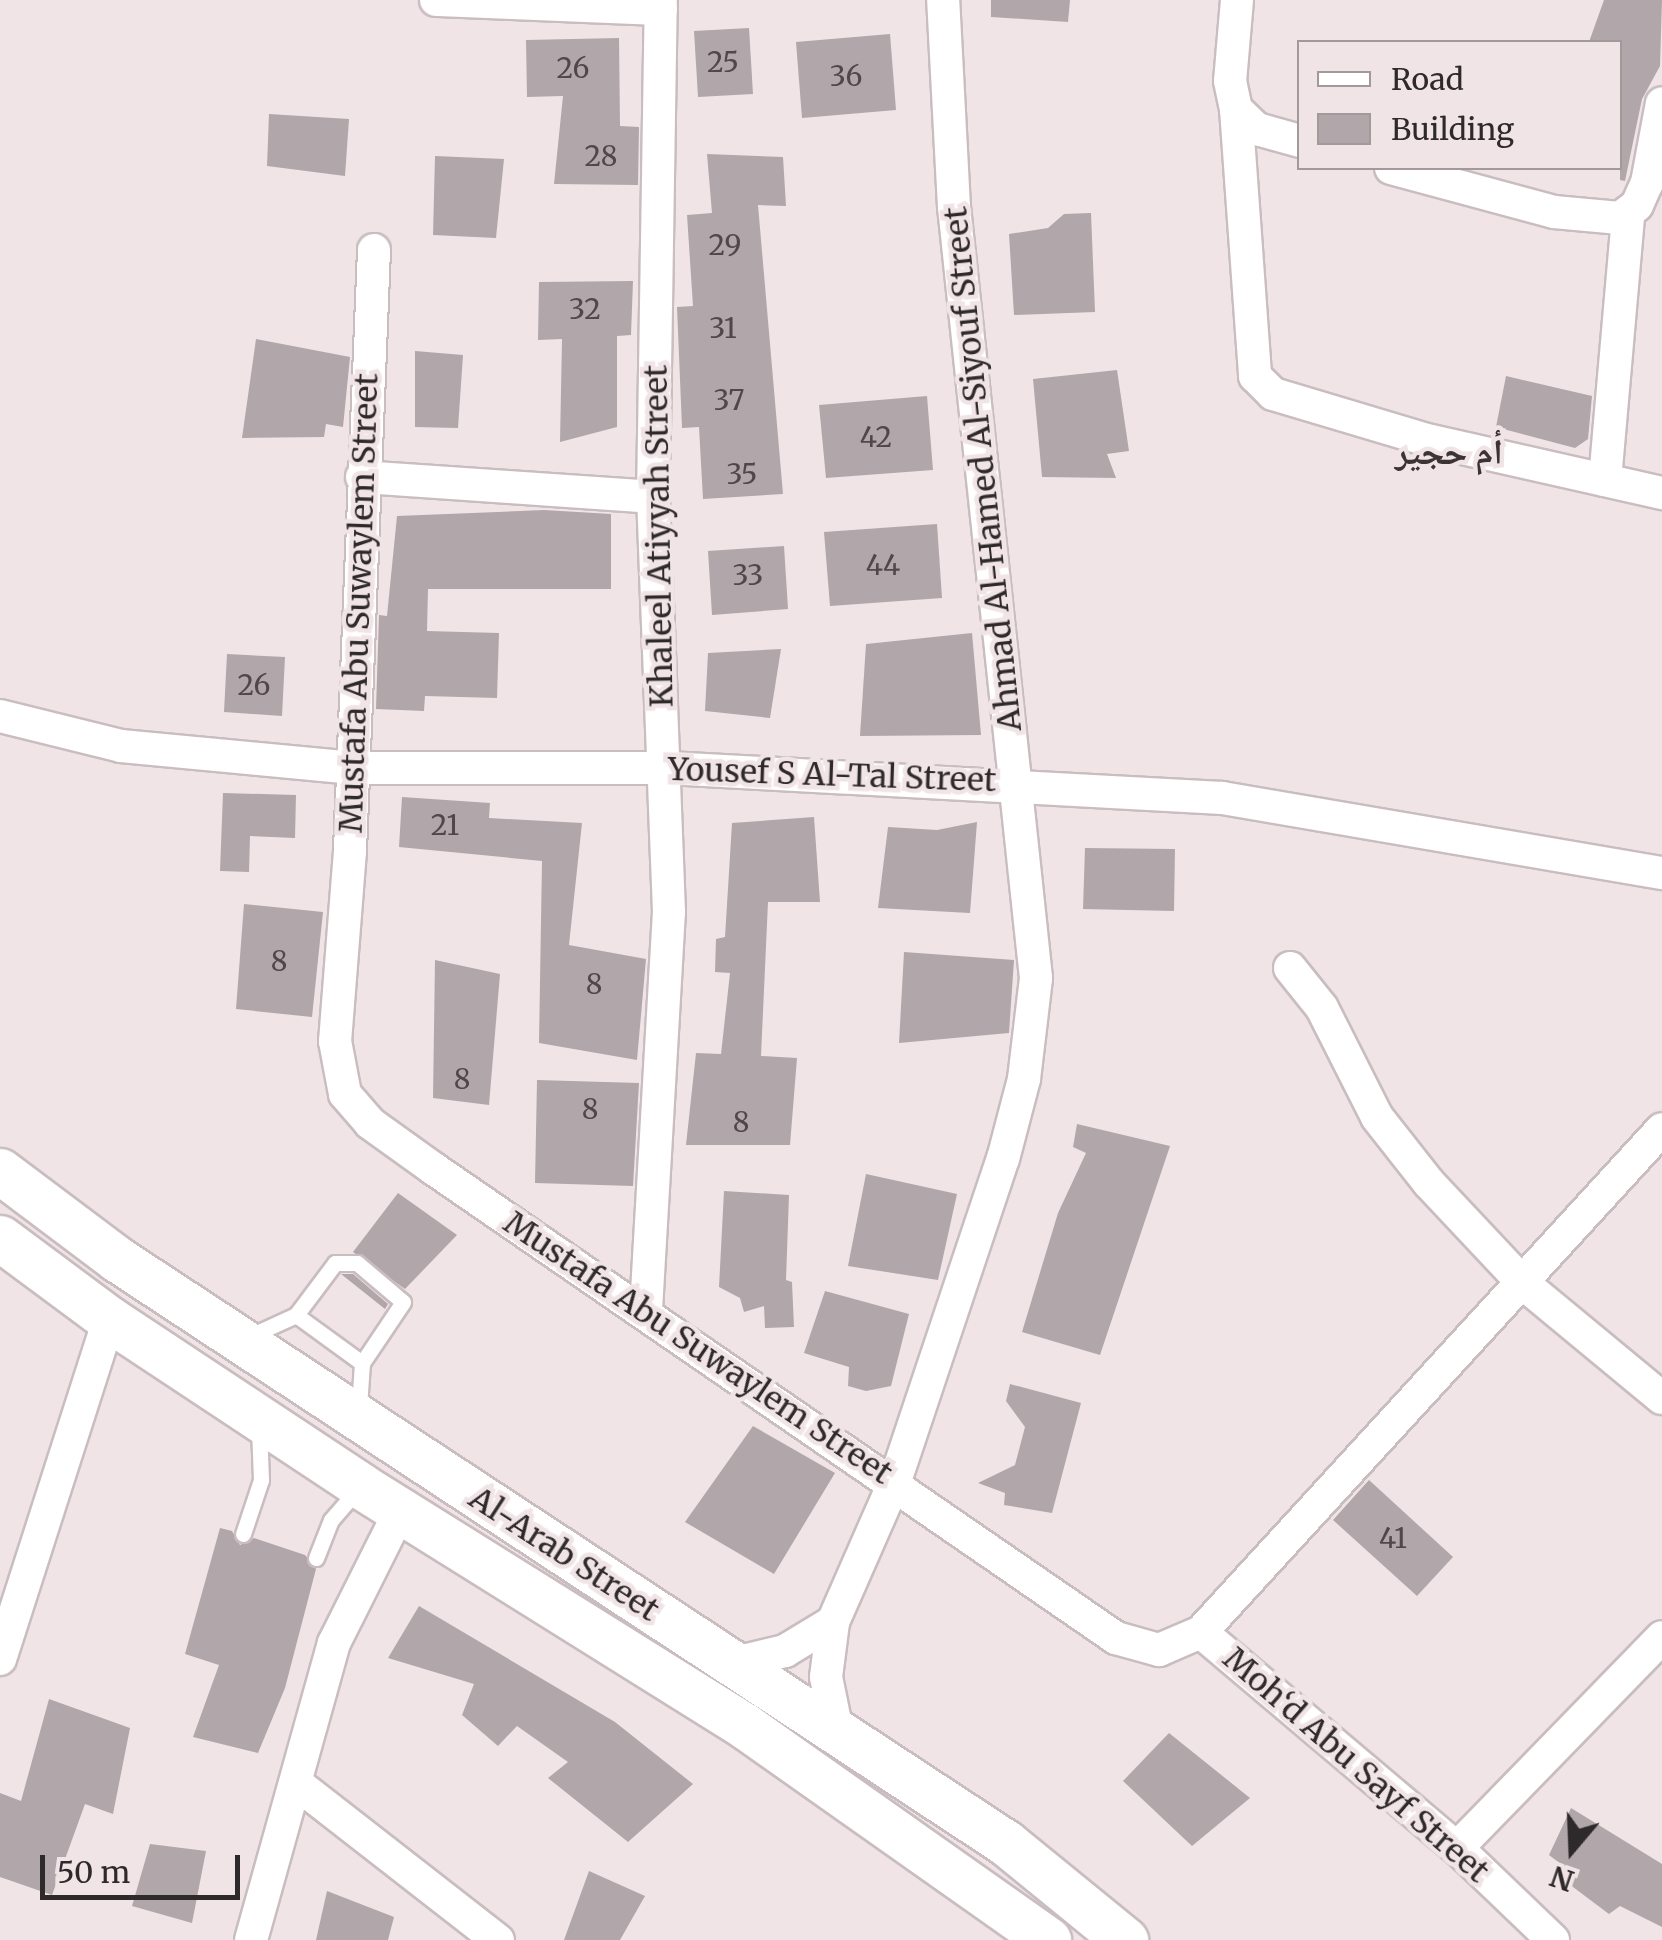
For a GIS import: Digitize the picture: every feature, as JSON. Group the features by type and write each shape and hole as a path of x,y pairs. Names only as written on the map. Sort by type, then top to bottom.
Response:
{"main road":[{"name":"Al-Arab Street","path":"0,1171 116,1259 1006,1843 1125,1940"},
{"name":"Al-Arab Street","path":"0,1238 109,1319 361,1486 745,1726 1048,1940"}],"street":[{"path":"436,0 661,4"},
{"name":"Ahmad Al-Hamed Al-Siyouf Street","path":"838,1731 826,1677 832,1622 894,1482 1024,1079 1036,938 954,208 943,0"},
{"path":"1237,0 1230,81 1236,109 1256,376 1289,402 1662,493"},
{"name":"Khaleel Atiyyah Street","path":"646,1310 669,912 668,768 653,497 661,4"},
{"path":"1605,480 1628,215 1646,184 1662,103"},
{"path":"1236,109 1257,129 1297,140"},
{"path":"1398,170 1554,212 1608,220 1628,215"},
{"name":"Mustafa Abu Suwaylem Street","path":"374,250 362,477 354,768 334,1041 345,1094 370,1123 434,1169 646,1310 1116,1638 1159,1650 1201,1632 1662,1130"},
{"path":"362,477 653,497"},
{"name":"Yousef S Al-Tal Street","path":"0,716 121,746 354,768 668,768 1019,783 1282,804 1662,873"},
{"path":"1290,968 1322,1008 1358,1086 1399,1147 1524,1284 1662,1398"},
{"path":"0,1659 109,1319"},
{"path":"251,1940 334,1643 400,1511"},
{"path":"730,1664 785,1650 832,1622"},
{"name":"Moh‘d Abu Sayf Street","path":"1201,1632 1457,1848 1553,1940"},
{"path":"1457,1848 1662,1638"},
{"path":"296,1784 498,1940"}],"lane":[{"path":"234,1336 267,1332 296,1315 340,1260 352,1260 398,1292 402,1309 362,1363 356,1394 366,1425"},
{"path":"296,1315 362,1363"},
{"path":"243,1534 261,1480 256,1416"},
{"path":"316,1558 339,1506 361,1486"}],"building":[{"path":"991,0 1070,0 1068,22 991,17"},
{"path":"1604,0 1662,0 1660,66 1642,99 1625,181 1620,180 1622,40 1590,40"},
{"path":"749,28 753,94 698,97 694,31"},
{"path":"890,34 896,110 802,118 796,42"},
{"path":"619,38 620,126 639,127 638,185 554,184 563,96 527,97 526,40"},
{"path":"269,114 349,119 345,176 267,166"},
{"path":"707,154 783,157 786,206 758,205 783,494 703,499 699,427 682,428 677,307 693,306 687,215 712,213"},
{"path":"435,156 504,159 496,238 433,235"},
{"path":"1091,213 1095,312 1014,315 1009,234 1048,228 1064,214"},
{"path":"633,281 631,335 617,336 617,427 560,442 562,339 538,340 539,282"},
{"path":"256,339 350,357 343,427 326,424 324,437 242,438"},
{"path":"415,351 463,355 458,428 415,427"},
{"path":"1117,370 1129,451 1107,454 1116,478 1042,477 1033,379"},
{"path":"1506,376 1592,396 1588,439 1575,448 1496,427"},
{"path":"927,396 933,470 826,478 819,405"},
{"path":"544,510 611,514 611,589 428,589 427,631 499,633 497,698 425,696 424,711 376,709 379,615 387,616 397,516"},
{"path":"937,524 942,598 830,606 824,532"},
{"path":"784,546 788,609 712,615 708,551"},
{"path":"972,633 981,735 860,736 866,644"},
{"path":"781,649 770,718 705,711 708,653"},
{"path":"227,654 285,657 282,716 224,712"},
{"path":"223,793 296,795 295,838 250,836 249,872 220,871"},
{"path":"402,797 490,803 489,818 582,823 569,945 646,959 637,1060 539,1043 542,861 399,847"},
{"path":"814,817 820,902 768,902 761,1056 797,1058 790,1145 686,1145 696,1053 721,1054 730,973 715,972 716,939 725,937 732,823"},
{"path":"977,822 970,913 878,908 888,827 937,830"},
{"path":"1085,848 1175,849 1174,911 1083,909"},
{"path":"244,904 323,912 312,1017 236,1009"},
{"path":"904,952 1014,960 1009,1033 899,1043"},
{"path":"435,960 500,974 489,1105 433,1098"},
{"path":"537,1080 639,1083 633,1186 535,1183"},
{"path":"1077,1124 1170,1146 1100,1355 1022,1332 1058,1213 1086,1153 1073,1147"},
{"path":"866,1174 957,1194 938,1280 848,1266"},
{"path":"724,1191 789,1195 786,1280 792,1282 794,1327 765,1328 764,1306 744,1312 740,1298 719,1287"},
{"path":"398,1193 457,1235 405,1289 353,1252"},
{"path":"341,1274 353,1274 388,1304 385,1309"},
{"path":"825,1291 909,1314 891,1386 866,1391 848,1386 849,1367 804,1353"},
{"path":"1010,1384 1081,1403 1052,1513 1004,1505 1005,1493 978,1483 1015,1465 1025,1427 1006,1401"},
{"path":"753,1426 835,1473 774,1574 685,1522"},
{"path":"1369,1480 1453,1557 1417,1596 1333,1520"},
{"path":"220,1528 232,1531 240,1545 254,1538 305,1555 316,1569 285,1688 258,1753 193,1737 219,1665 185,1654"},
{"path":"419,1606 615,1722 693,1784 628,1842 548,1778 568,1762 517,1726 498,1746 462,1715 474,1684 388,1658"},
{"path":"49,1699 130,1728 113,1814 85,1804 52,1895 0,1877 0,1793 21,1801"},
{"path":"1169,1733 1250,1798 1192,1846 1123,1781"},
{"path":"1571,1808 1662,1864 1662,1927 1620,1906 1609,1914 1565,1881 1569,1870 1549,1855"},
{"path":"150,1844 206,1851 192,1923 132,1906"},
{"path":"589,1871 645,1896 620,1940 564,1940"},
{"path":"327,1891 394,1917 388,1940 316,1940"}],"district":[{"name":"أم حجير","path":"1449,452"}]}
